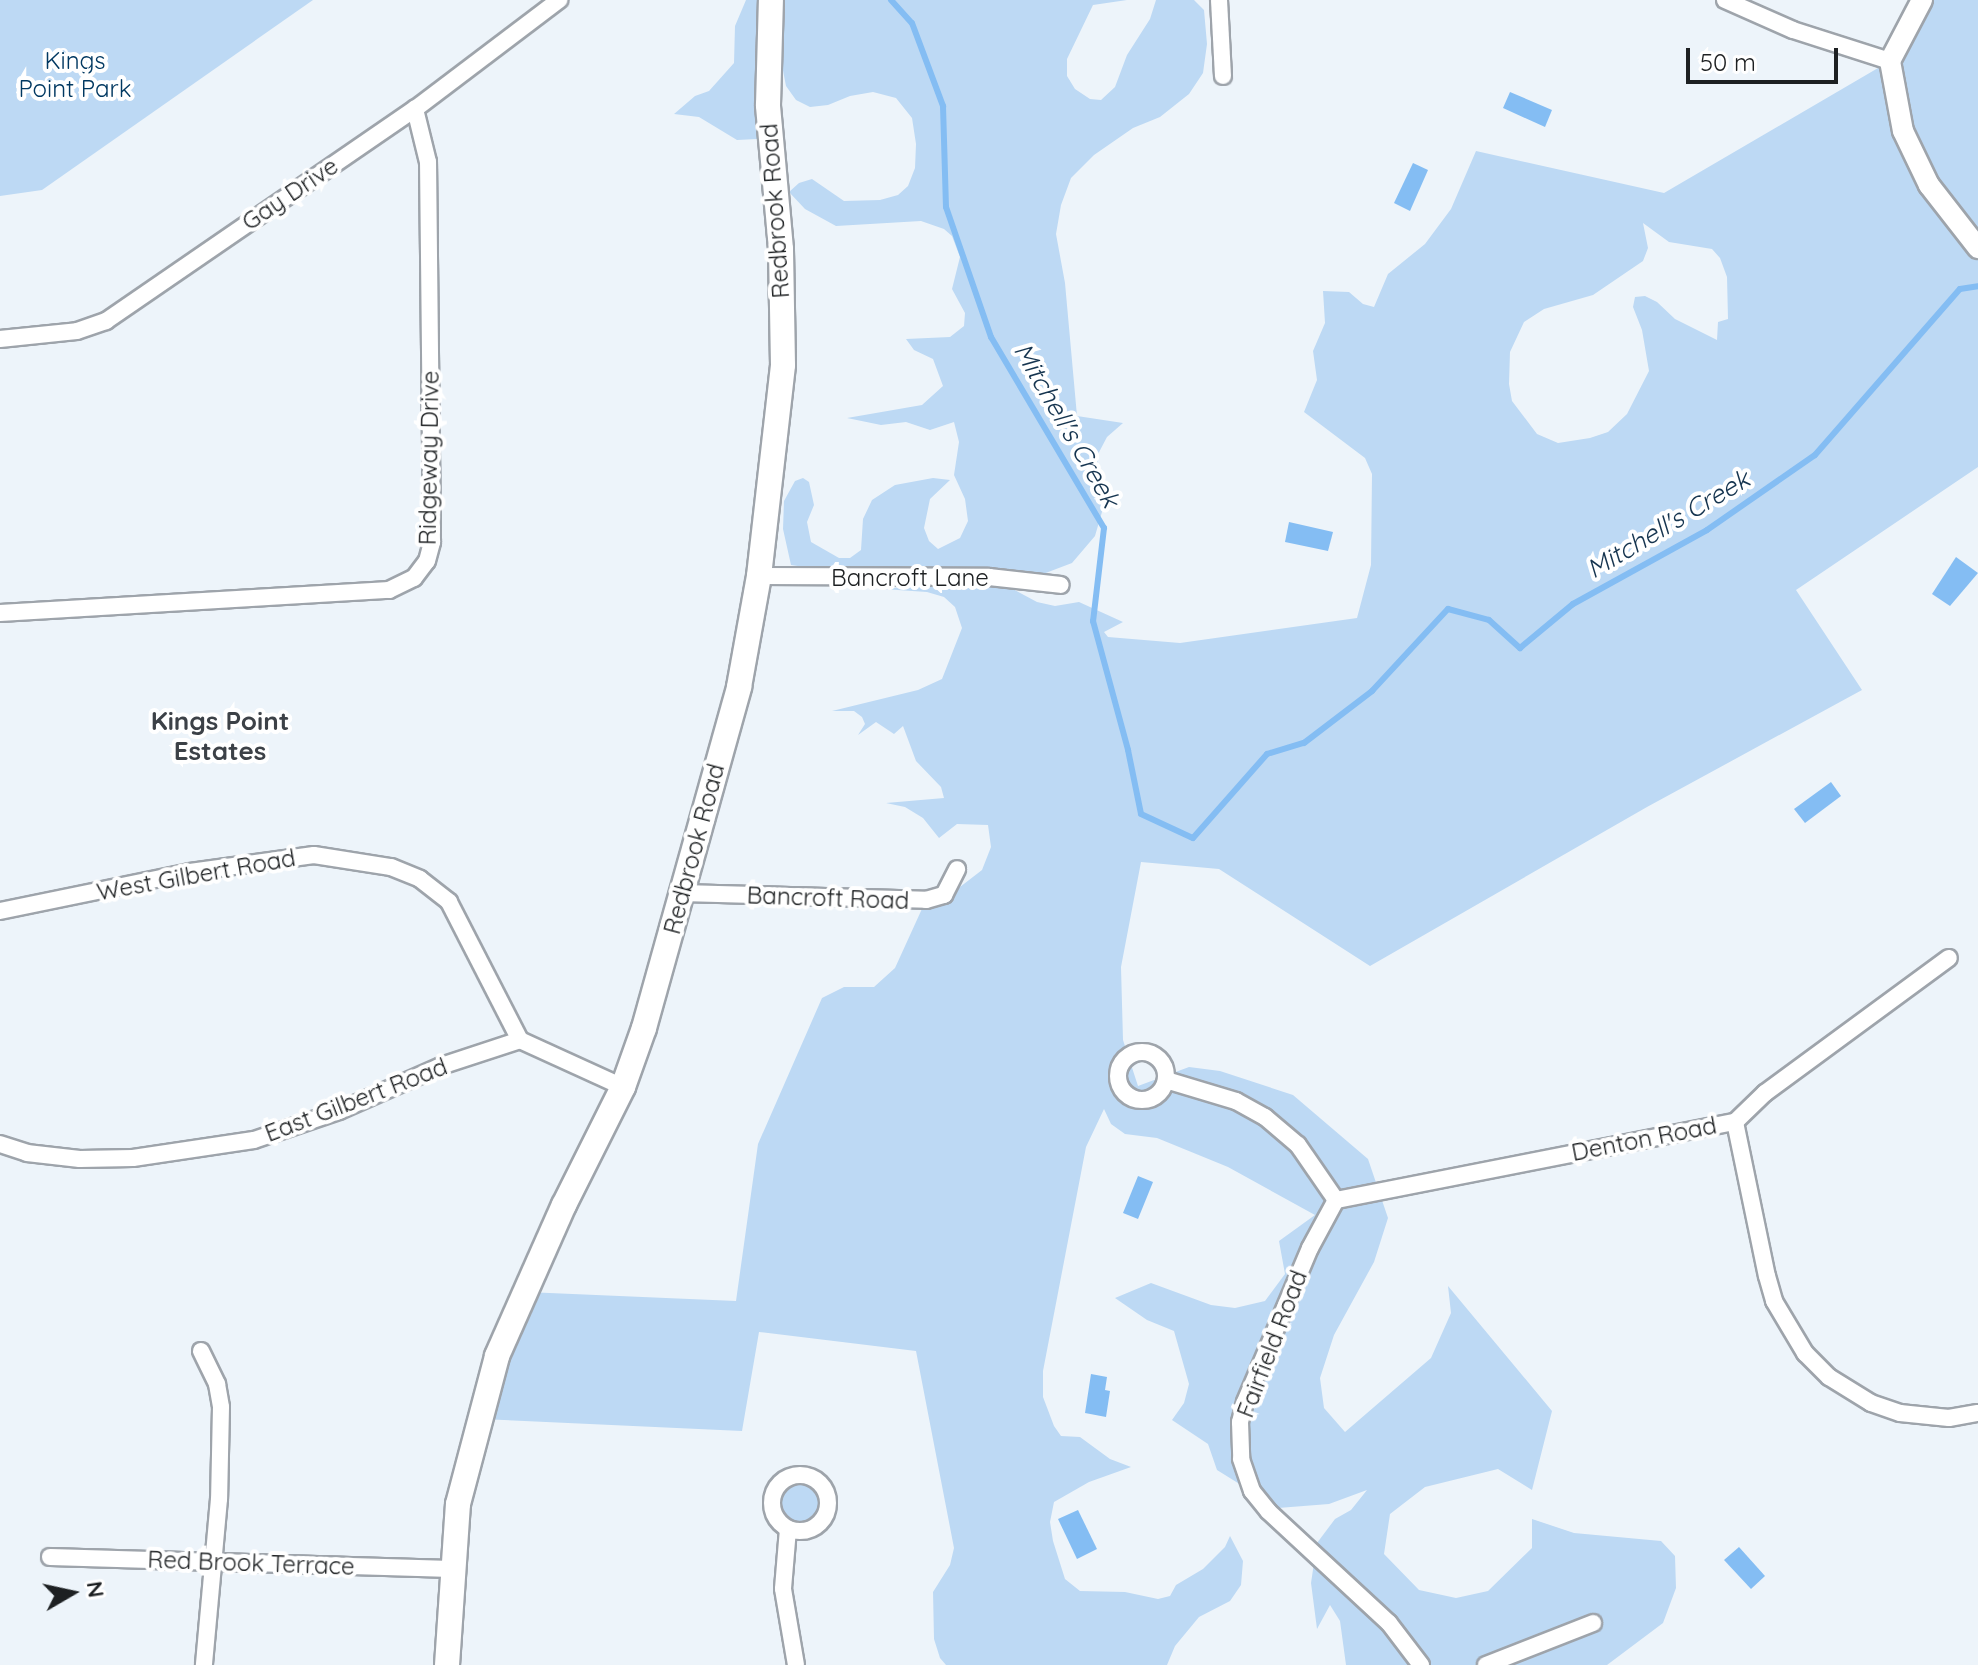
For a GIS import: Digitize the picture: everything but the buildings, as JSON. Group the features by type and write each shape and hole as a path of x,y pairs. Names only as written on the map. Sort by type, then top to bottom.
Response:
{"main road":[{"name":"Redbrook Road","path":"447,1665 452,1569 462,1485 497,1356 564,1205 623,1087 682,893 739,687 759,576 783,365 781,249 768,105 771,0"}],"street":[{"name":"Gay Drive","path":"0,339 77,331 106,321 415,109 559,0"},
{"path":"1219,0 1223,76"},
{"path":"1725,0 1793,30 1890,61"},
{"path":"1922,0 1890,61 1903,131 1929,185 1978,248"},
{"name":"Ridgeway Drive","path":"0,613 389,590 414,578 427,561 432,542 428,162 415,109"},
{"name":"Bancroft Lane","path":"759,576 869,579 989,577 1061,585"},
{"name":"West Gilbert Road","path":"0,911 190,872 301,856 357,859 391,867 420,879 449,902 472,940 520,1040"},
{"name":"Bancroft Road","path":"682,893 926,900 944,895 957,869"},
{"name":"Denton Road","path":"1336,1200 1735,1122 1765,1093 1949,958"},
{"path":"520,1040 623,1087"},
{"name":"East Gilbert Road","path":"0,1144 27,1153 80,1159 133,1158 254,1140 339,1111 441,1066 520,1040"},
{"path":"1166,1080 1236,1101 1265,1117 1298,1145 1336,1200"},
{"path":"1735,1122 1774,1301 1805,1353 1829,1377 1871,1403 1900,1413 1949,1418 1978,1413"},
{"name":"Fairfield Road","path":"1336,1200 1310,1248 1245,1402 1240,1422 1241,1459 1252,1491 1268,1511 1389,1623 1421,1665"},
{"path":"201,1351 220,1395 219,1499 204,1665"},
{"path":"788,1529 783,1589 796,1665"},
{"name":"Red Brook Terrace","path":"50,1557 452,1569"},
{"path":"1486,1665 1593,1623"}],"green space":[{"name":"Kings Point Park","path":"0,0 313,0 42,190 0,196"},
{"path":"746,0 1127,0 1093,5 1067,59 1067,76 1075,89 1090,99 1101,100 1115,87 1127,55 1150,19 1156,0 1194,0 1204,10 1207,44 1203,73 1189,94 1160,117 1133,128 1094,155 1071,178 1061,205 1056,234 1065,283 1077,416 1123,423 1107,437 1097,456 1104,505 1095,536 1072,563 1009,587 1037,602 1055,606 1079,602 1123,622 1104,632 1108,637 1180,643 1357,618 1371,565 1372,474 1365,458 1304,412 1317,380 1313,351 1325,323 1323,291 1349,292 1363,304 1374,307 1388,274 1425,244 1451,209 1476,151 1664,193 1890,61 1922,0 1978,0 1978,467 1796,590 1862,690 1647,807 1370,966 1219,869 1141,862 1121,967 1123,1040 1138,1086 1189,1067 1220,1071 1293,1095 1368,1159 1388,1218 1374,1262 1334,1335 1320,1378 1324,1408 1345,1432 1431,1358 1451,1313 1448,1286 1552,1411 1532,1490 1498,1469 1425,1487 1390,1514 1384,1554 1419,1590 1456,1598 1488,1591 1532,1548 1532,1519 1574,1533 1661,1541 1675,1556 1676,1588 1663,1623 1607,1665 1346,1665 1340,1621 1330,1605 1317,1629 1311,1583 1317,1543 1335,1519 1351,1510 1367,1490 1329,1504 1278,1508 1217,1470 1208,1444 1172,1420 1184,1403 1189,1384 1174,1331 1147,1320 1115,1298 1151,1283 1211,1305 1235,1308 1265,1301 1285,1274 1279,1241 1315,1215 1228,1167 1157,1138 1125,1134 1111,1124 1104,1109 1086,1147 1043,1371 1043,1397 1061,1436 1080,1437 1110,1459 1131,1467 1089,1482 1054,1502 1050,1522 1065,1579 1080,1591 1125,1592 1158,1599 1170,1596 1176,1585 1203,1569 1225,1547 1230,1536 1243,1561 1241,1585 1230,1601 1199,1617 1175,1646 1167,1665 946,1665 940,1658 934,1639 933,1592 950,1565 954,1548 916,1351 759,1332 742,1431 480,1419 526,1292 736,1301 758,1144 822,998 844,987 874,987 895,968 926,900 947,897 982,870 991,847 988,825 957,824 939,838 923,818 905,807 886,803 944,798 941,787 916,761 903,726 894,734 876,722 858,735 865,724 862,717 854,711 832,711 918,690 942,679 962,628 955,607 944,597 927,592 883,589 929,584 949,576 939,567 905,566 852,574 791,565 783,529 784,501 795,481 803,478 809,482 814,505 807,522 811,542 839,558 850,558 861,550 863,519 872,500 895,485 933,478 950,480 930,499 924,528 929,541 938,549 960,538 968,521 965,499 954,475 959,442 954,422 930,430 906,422 881,425 847,418 922,405 943,386 933,359 914,350 906,339 950,337 964,326 965,313 952,289 960,257 952,236 944,229 921,221 836,226 805,209 789,192 799,183 812,179 844,201 880,200 898,195 908,186 915,168 916,144 912,118 896,98 873,92 810,107 796,100 786,86 776,35 763,130 757,139 737,140 699,117 674,114 695,96 709,91 734,63 735,26","holes":["1643,223 1669,242 1712,249 1720,258 1727,277 1728,319 1718,322 1717,340 1675,319 1657,302 1645,296 1635,297 1633,307 1642,330 1649,371 1627,414 1608,432 1590,438 1558,443 1537,434 1512,401 1509,384 1510,352 1524,322 1544,309 1593,295 1643,261 1648,248"]},
{"path":"800,1479 816,1486 823,1502 816,1518 800,1525 784,1518 777,1502 784,1486"}],"water":[{"path":"1510,92 1552,110 1545,127 1503,108"},
{"path":"1413,163 1428,170 1410,211 1394,203"},
{"path":"1289,522 1333,532 1328,551 1285,542"},
{"path":"1956,557 1978,573 1950,606 1932,594"},
{"path":"1831,782 1841,796 1805,823 1794,809"},
{"path":"1138,1176 1153,1182 1138,1219 1123,1213"},
{"path":"1091,1374 1107,1377 1105,1390 1110,1391 1106,1417 1085,1413"},
{"path":"1078,1510 1097,1549 1077,1559 1058,1519"},
{"path":"1739,1547 1765,1576 1751,1589 1724,1560"}],"waterway":[{"name":"Mitchell's Creek","path":"891,0 912,23 943,106 946,207 991,337 1104,528 1093,621 1128,750 1141,814 1193,838 1267,754 1304,743 1372,691 1448,609 1489,620 1520,648 1573,604 1707,530 1815,455 1960,289 1978,286"}],"district":[{"name":"Kings Point Estates","path":"220,736"}]}
